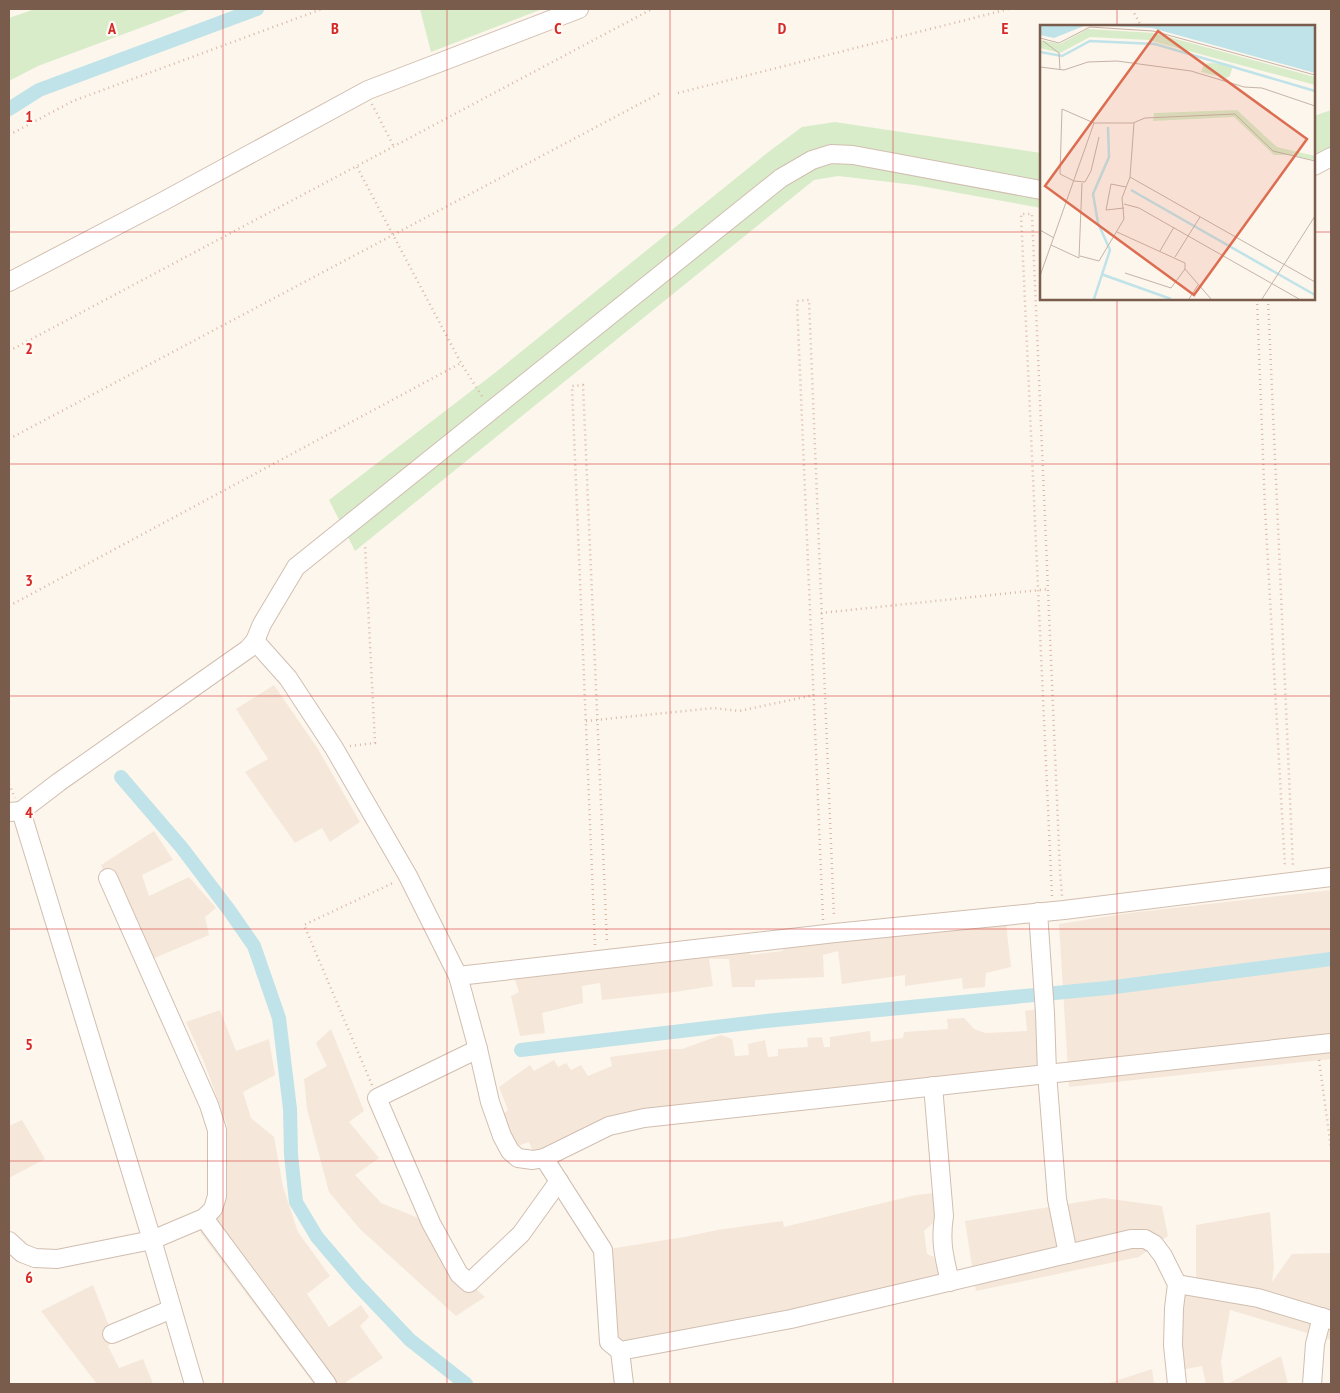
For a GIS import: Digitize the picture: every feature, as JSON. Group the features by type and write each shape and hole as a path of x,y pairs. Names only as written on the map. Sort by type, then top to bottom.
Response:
{"street":[{"path":"9,282 160,203 368,90 579,9"},
{"path":"194,1384 152,1240 15,812 248,649 255,641 262,624 296,567 781,178 812,160 831,154 853,155 1040,190"},
{"path":"1315,165 1331,157"},
{"path":"255,641 288,678 334,748 408,876 458,976 490,1102 502,1136 510,1150 518,1158 533,1160 544,1158 610,1126 644,1118 1324,1043"},
{"path":"458,976 1331,877"},
{"path":"9,1241 22,1253 35,1258 58,1259 152,1240 204,1218 213,1208 217,1196 217,1130 209,1105 108,878"},
{"path":"1052,910 1042,966 1057,1199 1068,1254"},
{"path":"478,1049 377,1098 431,1223 459,1274 469,1283 521,1234 559,1181"},
{"path":"933,1086 944,1216 941,1235 942,1250 950,1282"},
{"path":"544,1158 604,1250 609,1342 620,1351 624,1384"},
{"path":"204,1218 327,1384"},
{"path":"620,1351 791,1319 1131,1239 1145,1239 1154,1244 1163,1256 1177,1284 1173,1345 1177,1384"},
{"path":"1177,1284 1258,1298 1326,1319 1315,1344 1312,1384"},
{"path":"112,1334 172,1309"}],"path":[{"path":"9,134 72,101 322,9"},
{"path":"9,351 394,148 652,9"},
{"path":"678,93 1009,9"},
{"path":"1132,9 1140,25"},
{"path":"368,90 375,112 394,148"},
{"path":"9,439 662,92"},
{"path":"357,167 461,363 491,410"},
{"path":"1021,214 1032,214 1049,589 1059,861 1052,910 1021,214"},
{"path":"809,300 820,613 829,933 814,696 797,301 809,300"},
{"path":"1258,300 1265,509 1289,882"},
{"path":"1268,300 1289,882"},
{"path":"9,606 461,363"},
{"path":"583,385 597,721 601,959 586,721 572,386 583,385"},
{"path":"334,748 375,743 365,545"},
{"path":"820,613 1049,589"},
{"path":"586,721 714,708 739,711 814,696"},
{"path":"377,1098 304,925 408,876"},
{"path":"1324,1043 1331,1148"}],"shaded area":[{"path":"274,685 318,749 360,822 330,842 322,828 295,843 245,772 268,759 236,709"},
{"path":"154,831 173,860 142,875 149,896 189,877 216,908 205,917 209,935 145,962 101,865"},
{"path":"1331,890 1331,1059 1069,1087 1059,924 1129,913"},
{"path":"1006,923 1011,967 986,973 985,987 963,989 962,978 905,986 905,975 842,984 838,951 823,955 824,977 755,980 755,987 732,987 729,959 709,959 713,986 602,1000 600,983 582,986 583,1003 542,1013 545,1033 520,1036 511,996 519,992 514,977 746,950 751,955 782,951 789,944"},
{"path":"1037,1009 1038,1067 626,1113 601,1121 534,1154 529,1142 515,1147 501,1116 508,1110 499,1087 530,1065 534,1071 554,1060 558,1067 566,1063 571,1070 581,1065 588,1076 612,1066 610,1057 668,1049 682,1049 721,1035 732,1039 735,1056 749,1055 748,1044 765,1040 768,1057 778,1056 778,1049 808,1047 807,1038 822,1037 824,1047 830,1047 830,1037 870,1031 871,1042 903,1038 904,1032 948,1029 947,1019 964,1018 974,1029 986,1033 1027,1031 1025,1011"},
{"path":"220,1010 236,1051 269,1039 275,1075 243,1092 251,1118 274,1137 283,1187 298,1232 330,1276 307,1294 329,1327 361,1305 369,1317 360,1326 383,1358 346,1382 348,1384 314,1384 200,1232 221,1215 227,1194 227,1125 204,1062 186,1022"},
{"path":"331,1029 364,1111 349,1122 379,1158 355,1175 381,1203 431,1223 459,1274 485,1297 456,1316 360,1229 329,1192 307,1109 304,1079 327,1066 316,1043"},
{"path":"22,1120 45,1159 9,1178 9,1126"},
{"path":"935,1193 939,1218 924,1231 927,1254 934,1257 940,1277 834,1303 624,1346 615,1339 609,1249 717,1230 783,1221 784,1227 916,1195"},
{"path":"1104,1198 1162,1206 1168,1236 1139,1257 976,1291 965,1221"},
{"path":"1270,1212 1274,1268 1272,1282 1292,1254 1331,1253 1331,1340 1230,1310 1221,1362 1224,1384 1206,1384 1202,1366 1176,1371 1177,1284 1196,1287 1196,1225"},
{"path":"93,1285 114,1339 108,1346 119,1368 143,1359 153,1384 97,1384 41,1311"},
{"path":"1281,1356 1288,1384 1227,1384"},
{"path":"1152,1369 1154,1384 1106,1384"}],"green space":[{"path":"35,9 191,9 38,66 9,81 9,18"},
{"path":"420,9 542,9 431,52"},
{"path":"1331,110 1331,149 1315,157 1315,116"},
{"path":"835,122 1040,153 1040,208 915,185 838,176 814,180 355,551 329,500 496,372 767,153 802,127"}],"waterway":[{"path":"9,109 39,90 257,9"},
{"path":"121,777 182,848 254,946 279,1018 290,1109 291,1155 296,1202 317,1237 357,1284 410,1340 466,1384"},
{"path":"521,1050 766,1021 1107,988 1331,959"}]}
